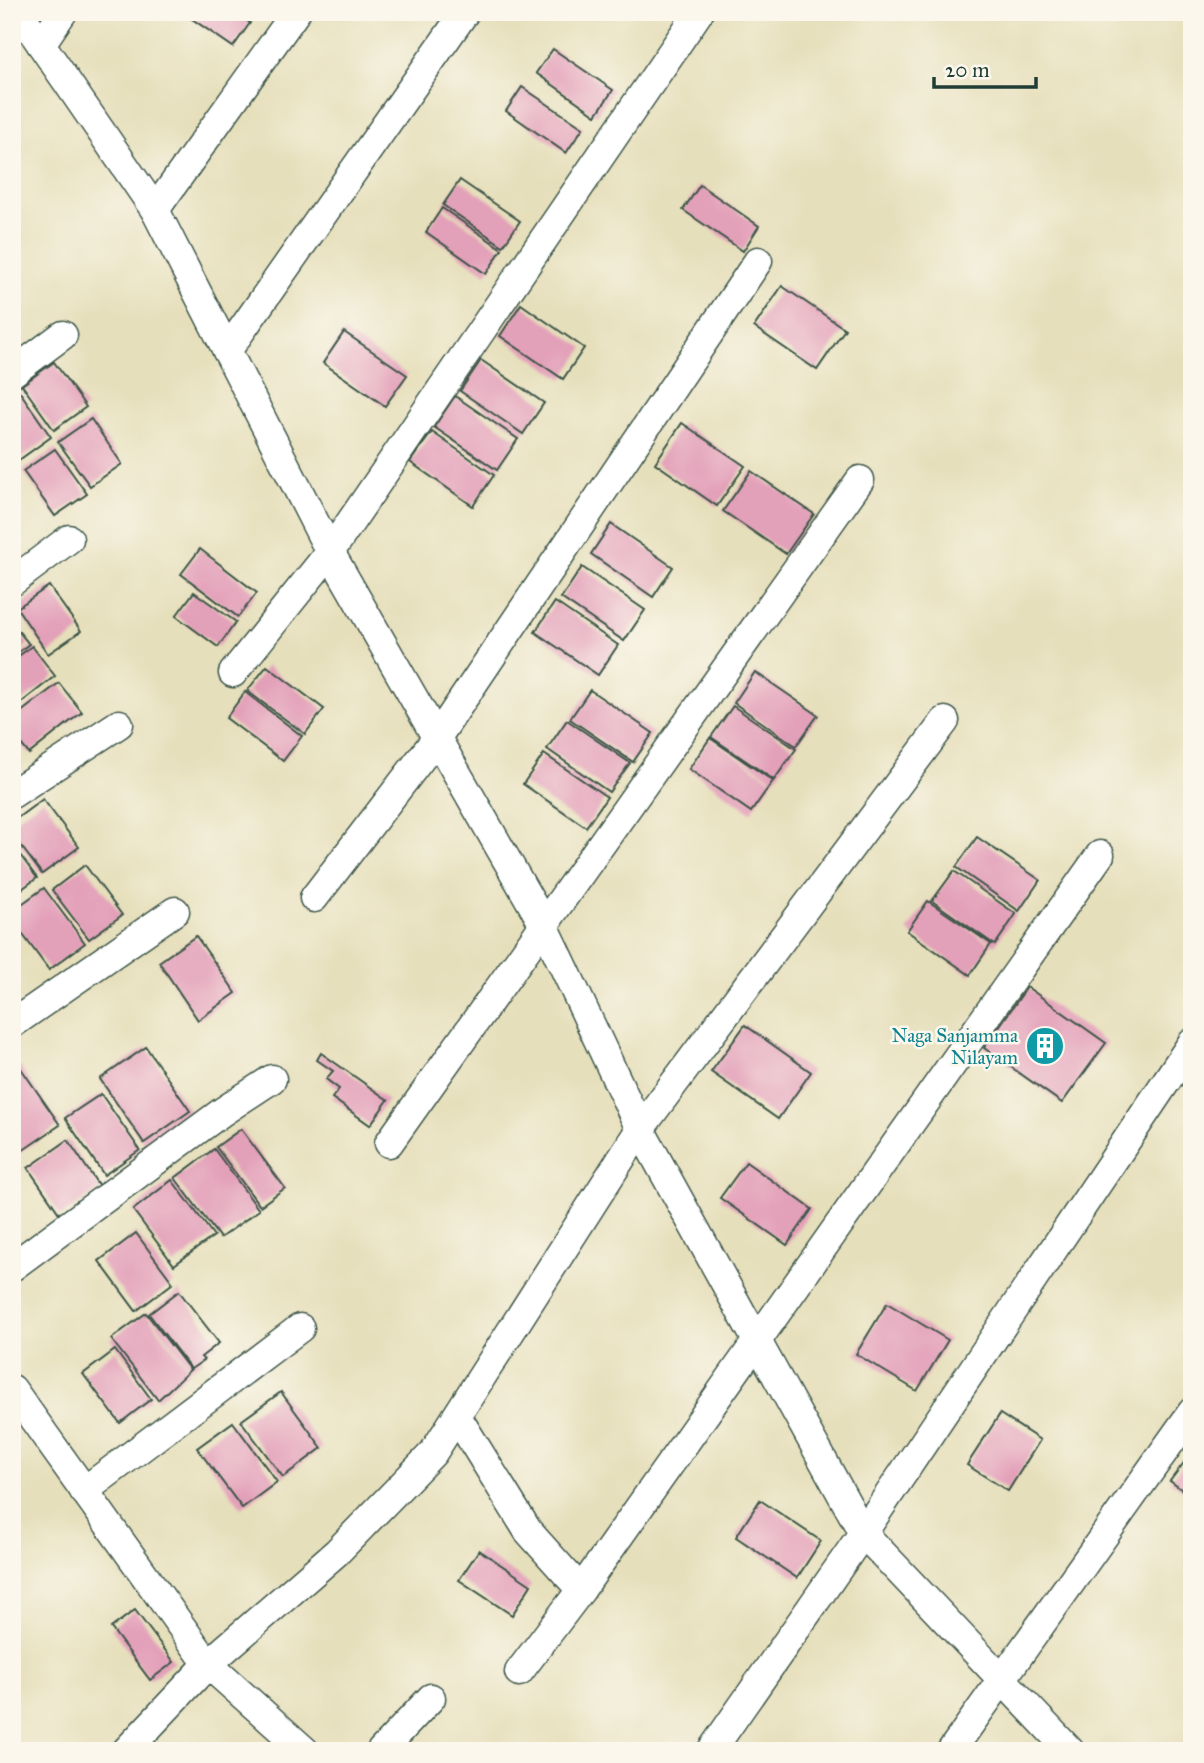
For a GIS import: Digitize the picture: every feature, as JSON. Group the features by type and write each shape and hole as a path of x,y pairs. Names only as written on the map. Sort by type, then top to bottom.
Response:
{"street":[{"path":"19,12 155,210 330,552 544,925 640,1129 863,1533 1070,1751"},
{"path":"41,44 63,12"},
{"path":"155,210 296,12"},
{"path":"227,351 465,12"},
{"path":"233,673 330,552 699,12"},
{"path":"314,898 436,739 758,261"},
{"path":"12,373 63,335"},
{"path":"389,1143 860,480"},
{"path":"12,582 69,539"},
{"path":"126,1751 208,1664 337,1552 433,1453 458,1418 640,1129 945,721"},
{"path":"12,794 119,724"},
{"path":"519,1672 581,1590 1100,855"},
{"path":"12,1024 175,911"},
{"path":"711,1751 863,1533 1192,1043"},
{"path":"12,1267 222,1112 272,1079"},
{"path":"84,1491 300,1328"},
{"path":"12,1389 208,1664 305,1751"},
{"path":"951,1751 1192,1412"},
{"path":"458,1418 528,1531 581,1590"},
{"path":"381,1751 430,1698"}],"building":[{"path":"182,12 234,12 250,23 233,47"},
{"path":"553,49 613,90 596,115 536,73"},
{"path":"522,87 583,128 566,153 506,111"},
{"path":"460,180 520,221 503,246 443,205"},
{"path":"700,185 759,226 743,251 683,210"},
{"path":"442,208 502,249 486,274 426,232"},
{"path":"782,286 845,329 817,370 754,327"},
{"path":"521,304 584,348 563,379 500,336"},
{"path":"344,332 407,375 385,406 323,363"},
{"path":"481,360 544,403 523,434 460,391"},
{"path":"54,362 86,407 54,430 22,385"},
{"path":"20,392 51,437 19,460 12,450 12,397"},
{"path":"455,396 518,439 497,470 434,427"},
{"path":"91,419 122,464 90,486 58,442"},
{"path":"682,423 745,466 717,506 655,463"},
{"path":"432,432 494,475 473,506 410,462"},
{"path":"55,449 87,494 55,516 23,471"},
{"path":"751,471 814,514 786,554 723,511"},
{"path":"611,524 673,567 653,597 591,554"},
{"path":"200,549 257,593 238,617 181,574"},
{"path":"582,567 645,610 624,641 561,598"},
{"path":"49,586 81,631 48,654 17,608"},
{"path":"194,592 236,622 218,647 176,616"},
{"path":"555,602 618,645 598,675 535,632"},
{"path":"12,623 29,644 12,657"},
{"path":"32,646 55,676 12,710 12,661"},
{"path":"267,666 324,709 305,734 247,691"},
{"path":"755,672 818,715 796,746 734,703"},
{"path":"59,683 82,712 29,754 12,733 12,719"},
{"path":"590,690 653,733 633,762 570,719"},
{"path":"245,692 302,736 283,761 226,718"},
{"path":"733,706 796,749 774,780 711,737"},
{"path":"567,720 630,763 609,792 547,749"},
{"path":"710,738 773,781 751,812 689,769"},
{"path":"544,754 607,797 586,827 523,784"},
{"path":"43,799 79,847 42,874 12,834 12,822"},
{"path":"977,837 1040,880 1019,911 956,867"},
{"path":"12,844 37,878 12,896"},
{"path":"85,865 122,915 89,939 52,890"},
{"path":"954,871 1016,914 995,945 932,901"},
{"path":"44,888 85,943 49,970 12,920 12,911"},
{"path":"928,901 991,944 970,975 907,931"},
{"path":"196,936 236,993 198,1020 159,962"},
{"name":"Naga Sanjamma Nilayam","path":"1027,987 1106,1043 1062,1103 984,1048"},
{"path":"745,1025 811,1072 778,1119 711,1072"},
{"path":"146,1047 190,1111 144,1143 100,1079"},
{"path":"321,1053 388,1100 370,1125 332,1098 339,1089 326,1079 333,1071 317,1060"},
{"path":"18,1064 60,1125 16,1155 12,1150 12,1068"},
{"path":"101,1094 140,1150 104,1175 65,1118"},
{"path":"241,1129 285,1188 260,1206 216,1147"},
{"path":"68,1140 101,1189 61,1216 28,1168"},
{"path":"214,1149 259,1210 220,1238 175,1178"},
{"path":"746,1162 812,1209 787,1245 720,1198"},
{"path":"172,1180 214,1236 174,1265 133,1210"},
{"path":"136,1233 173,1283 136,1311 99,1261"},
{"path":"179,1291 219,1343 201,1357 204,1360 191,1369 149,1314"},
{"path":"887,1303 948,1340 917,1391 856,1354"},
{"path":"146,1313 190,1370 158,1400 111,1339"},
{"path":"115,1350 151,1399 120,1423 83,1374"},
{"path":"281,1392 322,1448 283,1477 241,1421"},
{"path":"1000,1414 1040,1440 1008,1491 967,1465"},
{"path":"233,1422 277,1482 242,1508 197,1448"},
{"path":"1189,1456 1192,1458 1192,1497 1170,1481"},
{"path":"760,1500 821,1541 797,1578 736,1537"},
{"path":"479,1550 531,1585 512,1615 459,1580"},
{"path":"1192,1554 1192,1569 1185,1565"},
{"path":"135,1610 174,1662 150,1680 111,1628"}],"place":[{"name":"Naga Sanjamma Nilayam","path":"1045,1046"}]}
